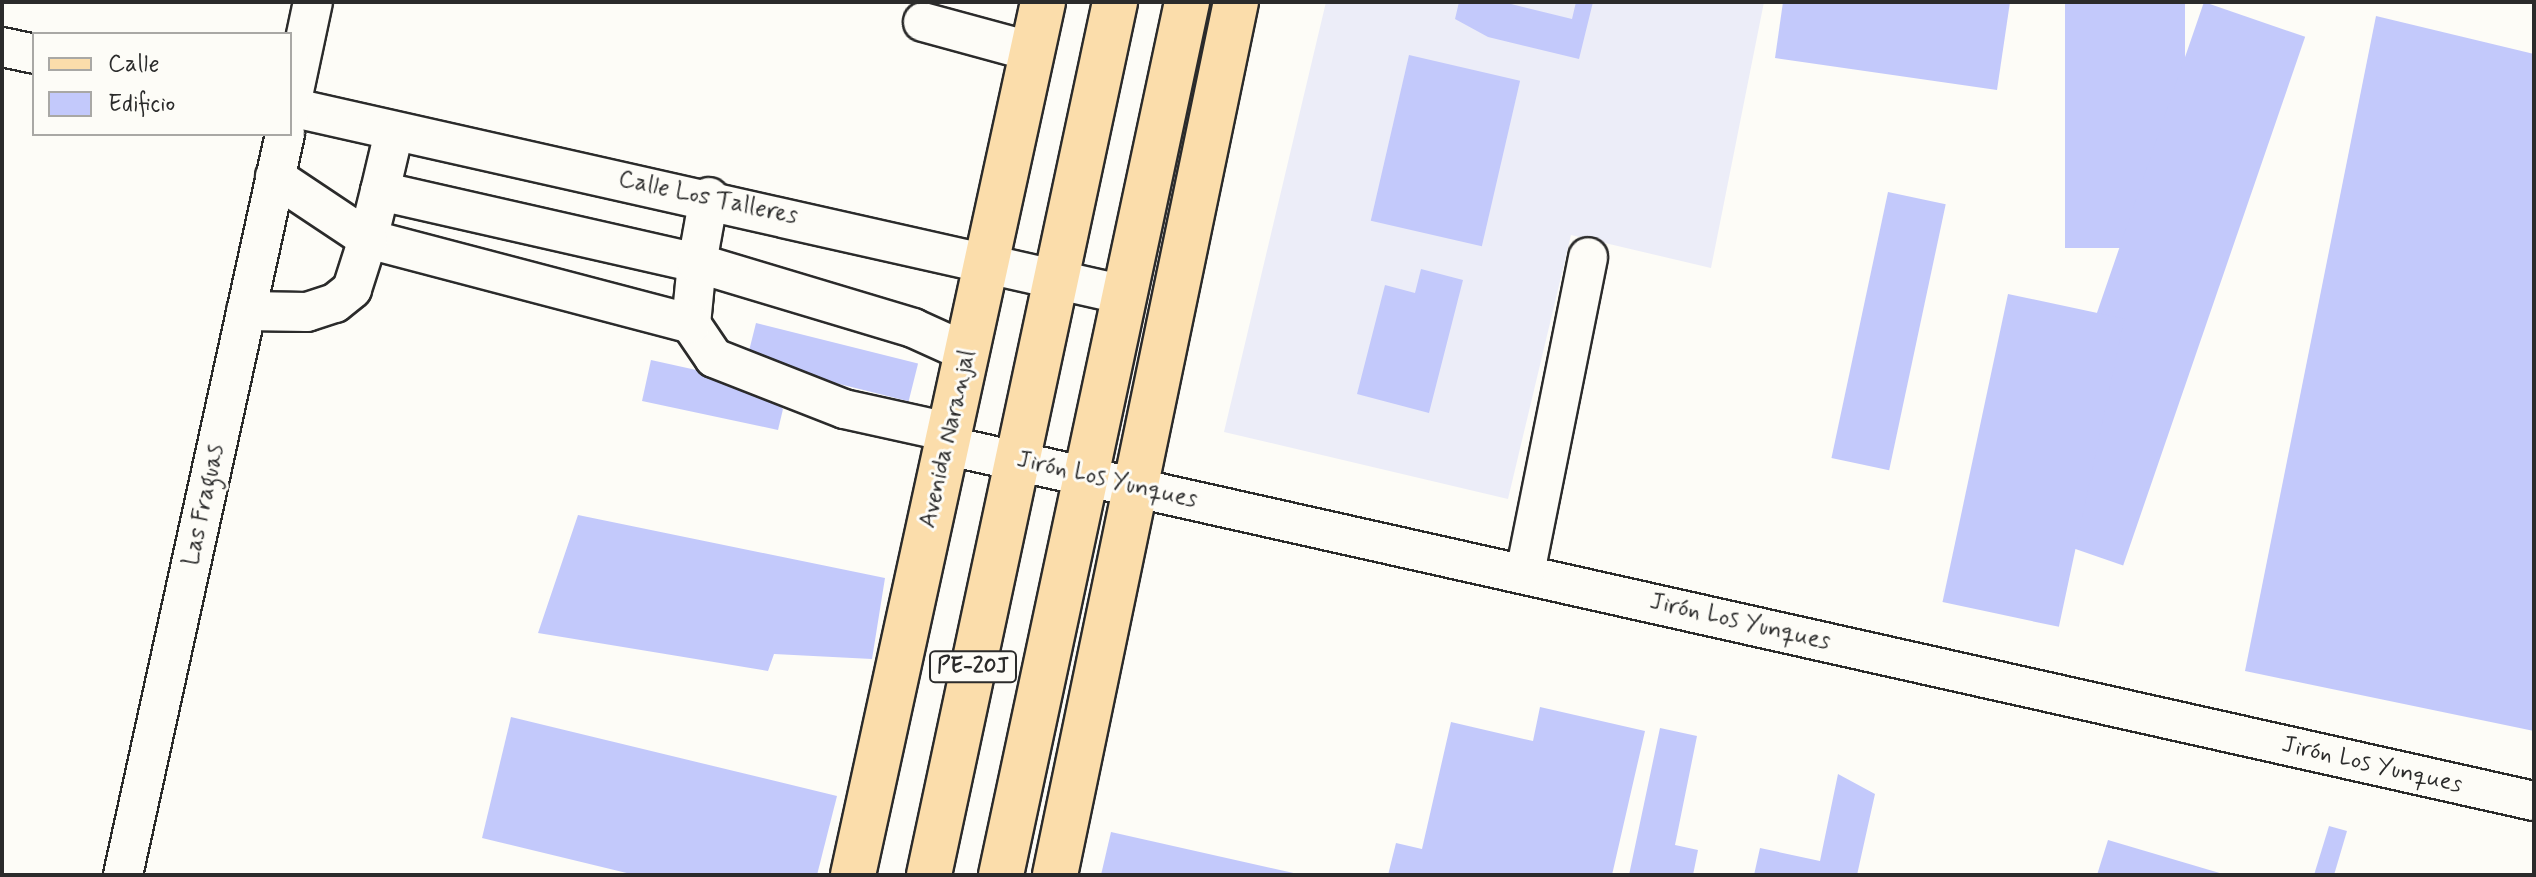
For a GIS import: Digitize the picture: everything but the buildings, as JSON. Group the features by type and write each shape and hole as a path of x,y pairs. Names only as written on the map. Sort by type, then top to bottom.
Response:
{"main road":[{"name":"Avenida Naranjal","path":"853,875 947,439 991,263 1030,51 1043,2"},
{"name":"PE-20J","path":"929,875 1115,2"},
{"name":"PE-20J","path":"1001,875 1110,480 1125,295 1187,2"},
{"path":"1055,875 1110,480 1236,2"}],"street":[{"path":"292,99 313,2"},
{"path":"923,22 1030,51"},
{"path":"2,47 32,54"},
{"name":"Calle Los Talleres","path":"292,108 709,197 1125,295"},
{"path":"246,311 307,312 335,303 352,289 368,239 394,132"},
{"name":"Las Fraguas","path":"123,875 285,136"},
{"path":"275,177 368,239 691,324 697,263 709,197"},
{"path":"380,191 697,263 913,328 968,353"},
{"path":"1525,573 1588,257"},
{"name":"Jirón Los Yunques","path":"691,324 714,358 782,388 1017,459 2534,801"}],"shaded area":[{"path":"1326,2 1764,2 1711,268 1571,235 1508,499 1224,432"}]}
